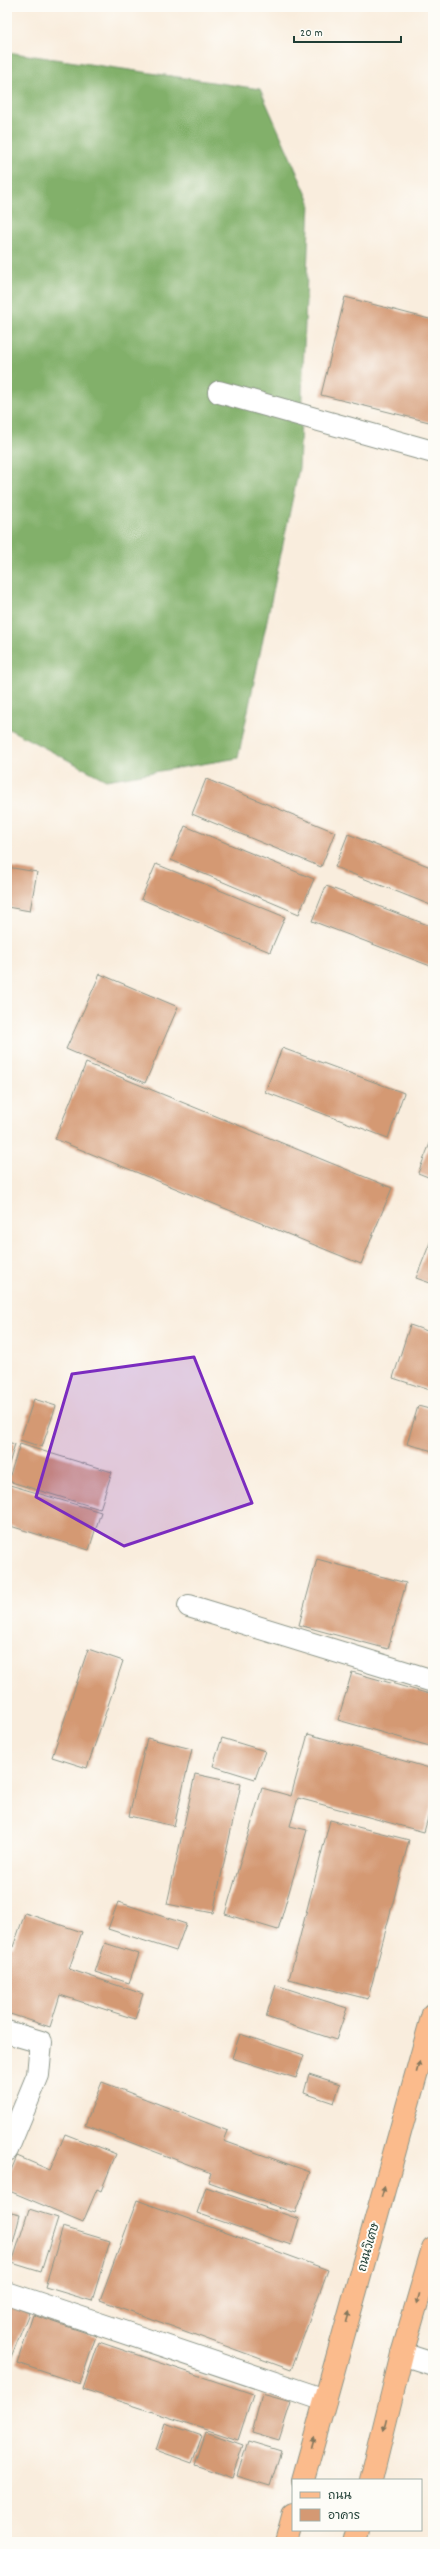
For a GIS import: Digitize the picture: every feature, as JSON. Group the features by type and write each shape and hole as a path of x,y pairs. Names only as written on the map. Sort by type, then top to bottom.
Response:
{"main road":[{"name":"ถนนวิเศษ","path":"303,2479 433,2014"},
{"path":"371,2479 402,2354 433,2248"},
{"path":"286,2542 292,2520"},
{"path":"355,2542 358,2531"}],"street":[{"path":"219,392 433,452"},
{"path":"189,1606 433,1681"},
{"path":"7,2032 41,2042 38,2075 7,2150"},
{"path":"7,2294 325,2400"},
{"path":"402,2354 433,2364"}],"highlighted area":[{"path":"194,1357 252,1503 124,1546 36,1497 72,1374"}],"green space":[{"path":"7,52 260,89 310,202 299,468 238,758 106,780 7,728"}],"building":[{"path":"345,297 433,320 433,423 321,395"},
{"path":"206,779 335,832 321,867 192,814"},
{"path":"185,826 314,879 299,914 171,860"},
{"path":"348,834 433,868 433,906 335,867"},
{"path":"156,864 285,917 270,952 141,899"},
{"path":"7,867 37,872 30,911 7,907"},
{"path":"326,886 433,927 433,967 312,921"},
{"path":"100,974 178,1007 145,1083 66,1049"},
{"path":"282,1048 404,1093 388,1138 265,1092"},
{"path":"86,1063 392,1188 361,1264 55,1139"},
{"path":"433,1136 433,1179 418,1173"},
{"path":"433,1235 433,1284 416,1278"},
{"path":"410,1325 433,1333 433,1391 393,1378"},
{"path":"34,1399 56,1406 42,1447 20,1440"},
{"path":"418,1406 433,1410 433,1451 407,1444"},
{"path":"7,1442 15,1444 7,1471"},
{"path":"20,1444 112,1472 100,1509 8,1481"},
{"path":"10,1485 101,1512 89,1550 7,1525 7,1496"},
{"path":"317,1559 406,1583 388,1649 299,1625"},
{"path":"88,1649 123,1661 87,1768 52,1757"},
{"path":"352,1672 433,1695 433,1747 338,1720"},
{"path":"308,1734 433,1769 433,1800 424,1832 298,1798 290,1826 307,1830 278,1930 225,1914 262,1788 291,1796"},
{"path":"147,1738 192,1749 174,1826 129,1816"},
{"path":"222,1738 265,1751 255,1779 213,1766"},
{"path":"195,1774 241,1784 213,1913 167,1904"},
{"path":"330,1820 409,1840 368,1999 289,1979"},
{"path":"118,1902 186,1924 176,1951 108,1929"},
{"path":"25,1913 82,1932 69,1969 143,1994 135,2019 60,1995 50,2027 7,2013 7,1945 13,1947"},
{"path":"105,1943 139,1954 129,1983 95,1972"},
{"path":"276,1985 347,2008 336,2040 266,2017"},
{"path":"240,2034 304,2055 296,2078 232,2058"},
{"path":"309,2074 340,2084 334,2103 304,2093"},
{"path":"102,2082 228,2131 224,2141 310,2172 295,2213 208,2182 211,2173 85,2125"},
{"path":"65,2134 116,2154 101,2191 97,2189 83,2222 7,2190 7,2180 17,2156 50,2170"},
{"path":"206,2187 299,2219 291,2245 197,2213"},
{"path":"137,2200 328,2270 291,2370 100,2300"},
{"path":"29,2209 58,2218 41,2272 12,2263"},
{"path":"7,2212 20,2215 12,2248 7,2246"},
{"path":"63,2227 110,2241 92,2301 45,2287"},
{"path":"7,2304 29,2313 9,2362 7,2361"},
{"path":"33,2315 96,2336 80,2384 17,2363"},
{"path":"99,2342 253,2394 238,2440 83,2389"},
{"path":"262,2394 291,2402 279,2440 252,2432"},
{"path":"165,2423 202,2436 192,2463 156,2450"},
{"path":"206,2432 243,2445 232,2478 195,2465"},
{"path":"248,2441 281,2451 270,2486 237,2476"}]}
